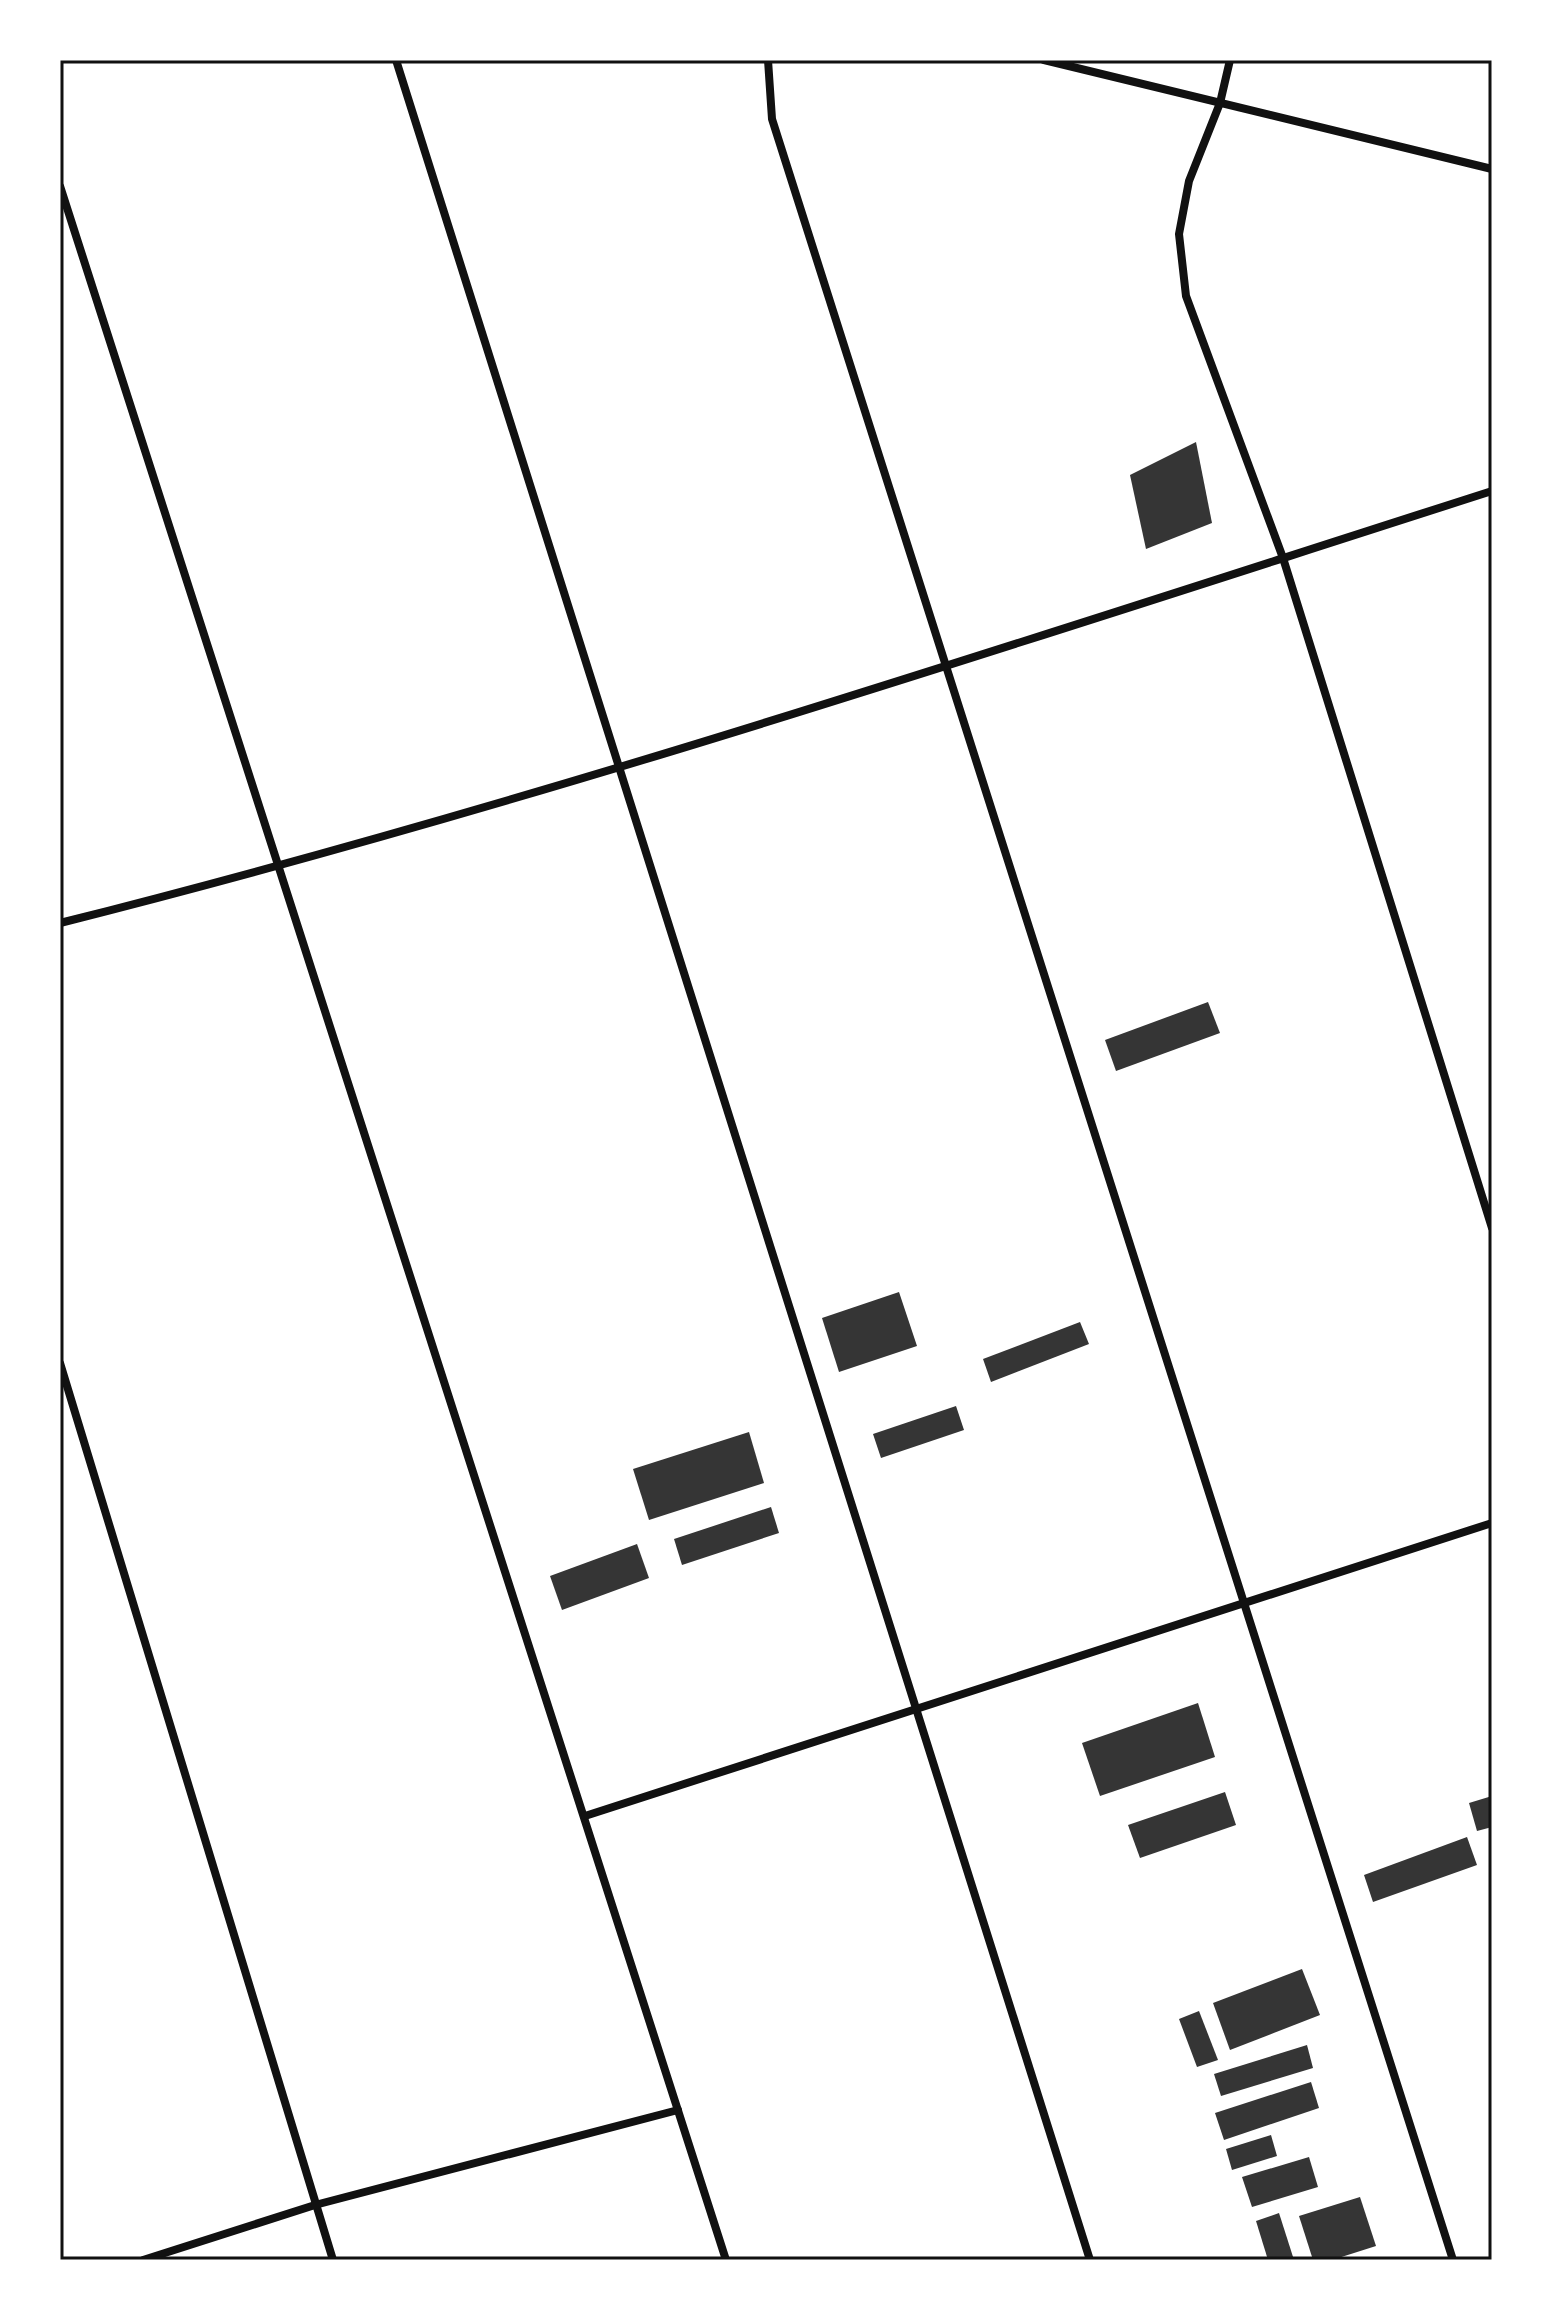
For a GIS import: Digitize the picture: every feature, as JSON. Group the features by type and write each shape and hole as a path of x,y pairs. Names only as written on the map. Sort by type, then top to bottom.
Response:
{"street":[{"path":"396,60 1090,2260"},
{"path":"768,60 772,119 1453,2260"},
{"path":"1044,60 1492,169"},
{"path":"1230,60 1220,103 1189,181 1179,234 1186,296 1283,558 1492,1228"},
{"path":"60,186 275,869 585,1816 726,2260"},
{"path":"60,923 275,869 619,770 1492,491"},
{"path":"60,1363 333,2260"},
{"path":"585,1816 1492,1523"},
{"path":"143,2260 315,2205 678,2110"}],"building":[{"path":"1196,442 1212,523 1146,549 1130,475"},
{"path":"1208,1002 1220,1033 1116,1071 1105,1040"},
{"path":"899,1292 917,1346 839,1372 822,1318"},
{"path":"1080,1322 1089,1344 991,1382 983,1359"},
{"path":"956,1406 964,1430 881,1458 873,1434"},
{"path":"749,1432 764,1483 649,1520 633,1469"},
{"path":"771,1507 779,1533 682,1565 674,1539"},
{"path":"637,1544 649,1578 562,1610 550,1576"},
{"path":"1198,1703 1215,1757 1100,1796 1082,1743"},
{"path":"1225,1792 1236,1825 1140,1858 1128,1825"},
{"path":"1492,1796 1492,1827 1477,1831 1469,1803"},
{"path":"1467,1837 1477,1865 1373,1902 1364,1875"},
{"path":"1302,1969 1320,2015 1230,2050 1213,2003"},
{"path":"1199,2011 1218,2060 1197,2067 1179,2019"},
{"path":"1307,2045 1313,2068 1221,2096 1214,2074"},
{"path":"1311,2082 1319,2108 1224,2140 1215,2113"},
{"path":"1271,2135 1277,2156 1232,2170 1226,2149"},
{"path":"1309,2157 1318,2187 1252,2207 1242,2177"},
{"path":"1360,2197 1376,2246 1332,2260 1313,2260 1299,2216"},
{"path":"1279,2213 1294,2260 1268,2260 1256,2221"}]}
